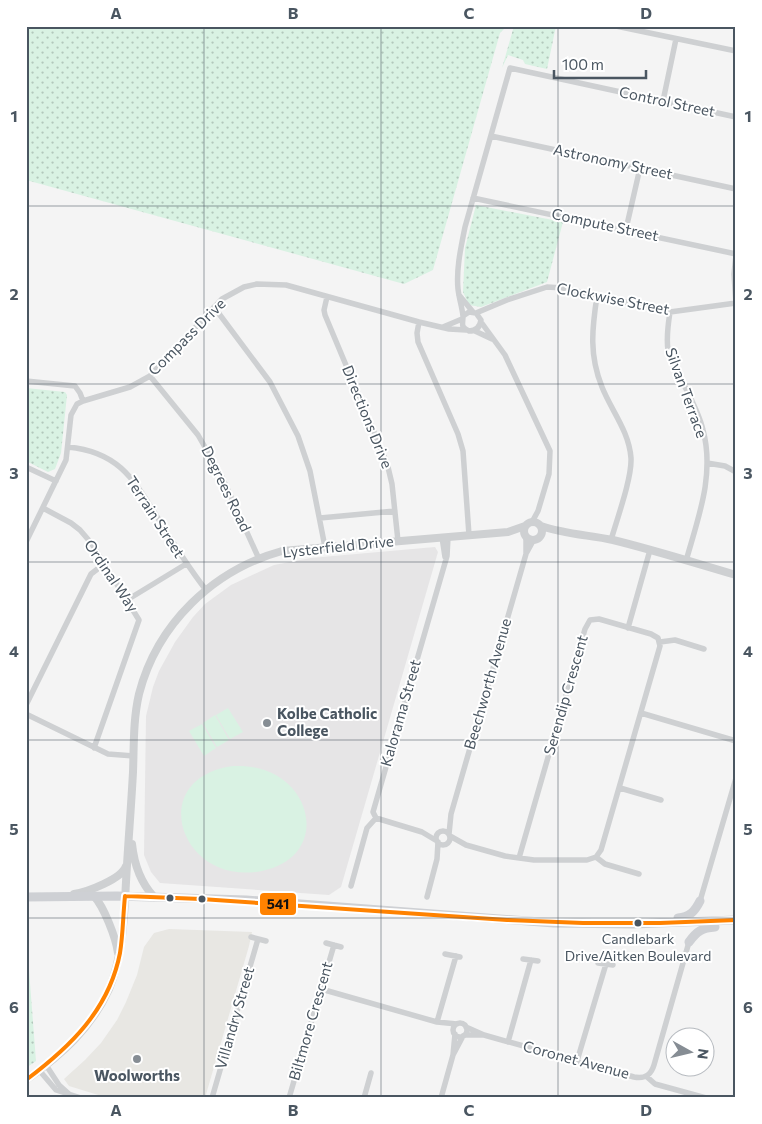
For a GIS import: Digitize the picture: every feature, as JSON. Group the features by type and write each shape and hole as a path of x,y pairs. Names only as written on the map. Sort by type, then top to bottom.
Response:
{"main road":[{"path":"26,897 126,896 246,900 514,921 604,924 736,920"},
{"path":"700,901 702,913 707,918 715,921"},
{"path":"604,924 643,919 686,917 692,914 700,901"},
{"path":"670,923 679,924 686,929 689,942"},
{"path":"689,942 701,929 736,924"}],"street":[{"path":"616,26 735,49"},
{"path":"663,101 676,39"},
{"name":"Control Street","path":"491,136 510,68 736,117"},
{"path":"491,136 465,226 458,279 463,327 466,330 475,331 494,340"},
{"name":"Astronomy Street","path":"491,136 736,188"},
{"path":"626,229 640,168"},
{"name":"Compute Street","path":"474,198 626,229 736,255"},
{"path":"736,255 734,274 736,304"},
{"name":"Compass Drive","path":"83,401 130,387 150,376 214,307 234,291 257,284 286,285 419,322 466,330"},
{"name":"Clockwise Street","path":"475,312 547,286 670,312 736,304"},
{"path":"459,295 475,312 505,355 550,451 549,474 534,524 524,530 528,538 538,539 541,536 558,531"},
{"path":"597,296 591,336 592,352 601,386 626,434 631,459 629,474 611,540"},
{"name":"Directions Drive","path":"327,297 324,310 325,315 388,463 398,541"},
{"path":"475,331 493,305"},
{"path":"214,307 270,382 298,436 310,471 325,547"},
{"path":"443,327 466,313 475,312"},
{"name":"Silvan Terrace","path":"670,312 667,335 668,352 691,398 704,431 707,463 704,497 686,561"},
{"path":"419,322 418,342 458,434 463,451 469,535"},
{"name":"Degrees Road","path":"150,376 198,435 222,475 259,559"},
{"path":"26,381 75,386 83,401 77,404 71,415 66,460 26,542"},
{"name":"Terrain Street","path":"68,447 106,457 134,479 186,564 206,590"},
{"path":"707,463 725,466 736,472"},
{"path":"26,467 56,481"},
{"name":"Ordinal Way","path":"43,508 80,530 92,544 138,617 139,622 94,748"},
{"path":"320,518 395,512"},
{"path":"534,524 558,531 611,540 736,575"},
{"path":"534,524 542,531 541,536"},
{"name":"Lysterfield Drive","path":"26,1080 70,1045 91,1021 110,987 118,960 126,896 136,711 146,672 157,649 169,629 187,607 226,575 259,559 290,550 508,532 534,524"},
{"name":"Lysterfield Drive","path":"508,532 528,538"},
{"name":"Kalorama Street","path":"376,818 374,808 448,550 445,537"},
{"name":"Beechworth Avenue","path":"450,835 451,814 526,554 528,538"},
{"path":"628,628 650,550"},
{"path":"26,705 91,574 104,564"},
{"path":"127,600 186,564"},
{"name":"Serendip Crescent","path":"519,858 587,624 594,619 599,619 655,636 660,642"},
{"path":"351,886 367,828 376,818 422,832 441,844 466,845 505,856 587,860 596,857 601,851 620,788 660,642 675,640 704,649"},
{"path":"641,713 736,741"},
{"path":"26,714 108,754 134,756"},
{"path":"700,901 736,778"},
{"path":"620,788 661,800"},
{"name":"Beechworth Avenue","path":"441,831 451,814"},
{"path":"130,822 133,852 139,873 145,886 154,897"},
{"path":"427,897 437,860 438,842 436,836 441,831"},
{"path":"422,832 446,832 466,845"},
{"path":"437,860 450,840 450,835"},
{"path":"596,857 605,864 639,874"},
{"path":"67,896 101,885 119,875 125,870 127,862"},
{"path":"94,896 116,944 118,960"},
{"path":"251,937 266,941"},
{"name":"Villandry Street","path":"212,1098 258,939"},
{"name":"Coronet Avenue","path":"466,1027 484,1035 638,1078 648,1075 689,942"},
{"name":"Biltmore Crescent","path":"326,943 341,947"},
{"name":"Biltmore Crescent","path":"289,1098 334,945"},
{"path":"437,1022 458,956 445,954"},
{"path":"523,959 538,961"},
{"path":"508,1042 530,960"},
{"path":"598,963 613,965"},
{"path":"578,1061 606,964"},
{"path":"321,989 437,1022 461,1024 466,1027 467,1032 453,1054"},
{"path":"437,1022 458,1036 464,1036"},
{"path":"441,1098 453,1054 454,1028 457,1024"},
{"name":"Coronet Avenue","path":"464,1036 484,1035"},
{"path":"46,1065 68,1094"},
{"path":"39,1070 56,1090 81,1098"},
{"path":"364,1098 371,1073"},
{"path":"648,1075 660,1085 706,1098"}],"shaded area":[{"name":"Kolbe Catholic College","path":"435,547 438,552 341,887 329,895 160,883 151,872 144,855 146,716 159,671 175,642 193,617 205,604 231,585 274,565 311,558"},
{"path":"169,929 252,932 205,1098 108,1098 69,1086 64,1079 101,1043 117,1020 137,975 144,947 154,933"}],"green space":[{"path":"26,26 507,26 500,33 433,270 404,284 26,180"},
{"path":"514,26 556,26 547,69 525,64 523,60 508,55 502,68"},
{"path":"476,205 563,222 547,282 481,307 469,305 463,292 465,248"},
{"path":"26,388 65,392 67,395 61,453 55,469 48,472 26,461"},
{"path":"228,708 243,732 230,739 216,715"},
{"path":"215,715 229,740 217,747 203,723"},
{"path":"202,724 216,748 204,756 189,731"},
{"path":"233,766 260,769 281,779 296,794 305,811 306,830 300,848 285,862 262,871 234,872 210,863 193,848 183,829 181,809 188,790 205,775"},
{"path":"26,931 36,1061 26,1068"}],"transit line":[{"name":"541","path":"125,896 583,923 660,923 736,920"},
{"name":"541","path":"26,1080 58,1054 85,1026 107,992 115,973 120,953 125,896"}],"place":[{"name":"Kolbe Catholic College","path":"267,723"},
{"name":"Candlebark Drive/Aitken Boulevard","path":"638,923"},
{"name":"Woolworths","path":"137,1059"}]}
